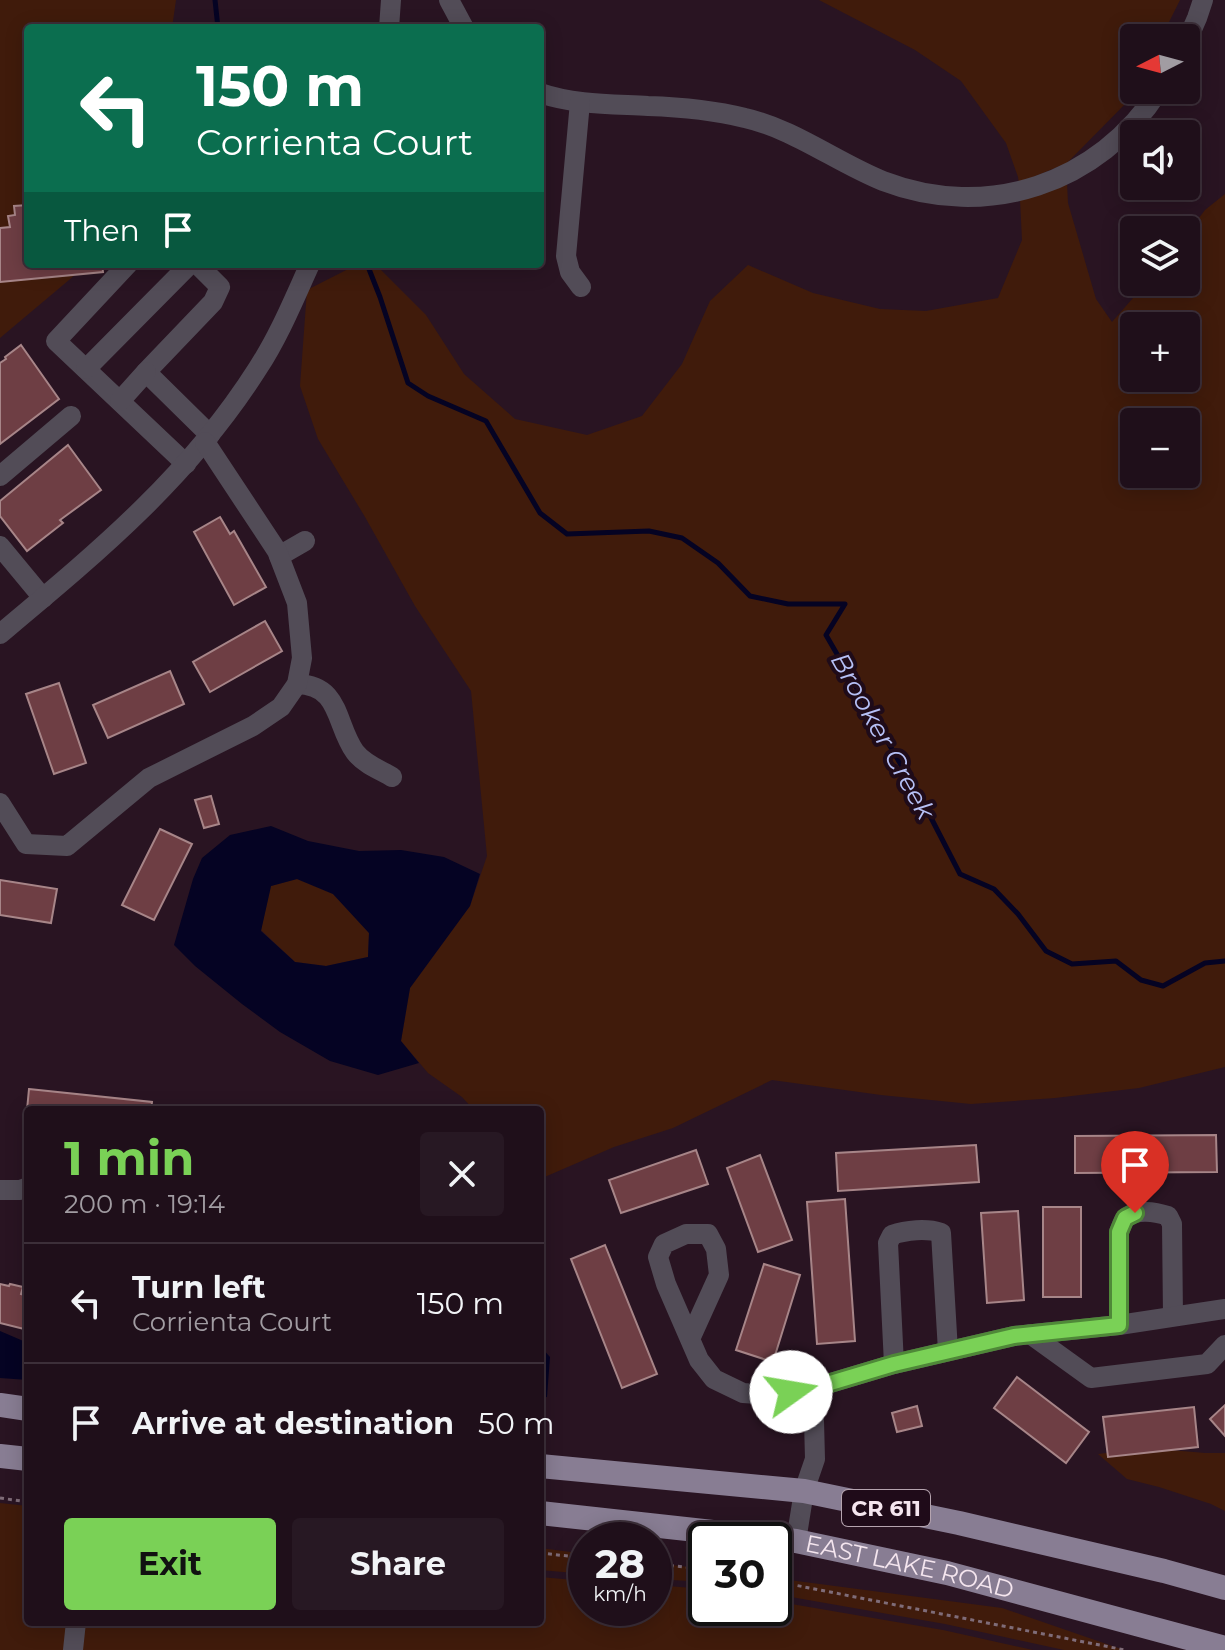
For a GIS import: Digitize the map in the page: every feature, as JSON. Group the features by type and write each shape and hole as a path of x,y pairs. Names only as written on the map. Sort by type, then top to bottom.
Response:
{"main road":[{"path":"0,1405 24,1408"},
{"path":"0,1456 24,1459"},
{"name":"CR 611","path":"544,1466 804,1491 959,1523 1225,1588"},
{"name":"EAST LAKE ROAD","path":"544,1513 796,1541 947,1573 1225,1648"}],"street":[{"path":"389,24 391,0"},
{"path":"449,0 462,24"},
{"path":"1194,24 1203,0"},
{"path":"544,94 580,102 693,109 733,115 767,124 884,181 935,195 979,197 1041,185 1086,165 1130,128 1148,104"},
{"path":"580,102 566,256 570,272 581,287"},
{"path":"124,268 56,341 186,464"},
{"path":"86,369 186,268"},
{"path":"120,401 213,302 220,287 201,268"},
{"path":"0,634 109,542 208,438 259,367 308,268"},
{"path":"0,803 26,844 67,846 149,778 253,726 281,707 297,684 302,658 297,603 279,556 208,438 146,372"},
{"path":"0,476 71,416"},
{"path":"279,556 305,541"},
{"path":"0,546 43,598"},
{"path":"297,684 318,688 333,703 355,752 361,759 392,777"},
{"path":"0,1190 24,1188"},
{"path":"1119,1325 1119,1232 1125,1218 1135,1213 1158,1213 1168,1216 1172,1224 1173,1316"},
{"path":"894,1364 888,1243 892,1235 898,1233 930,1230 941,1233 948,1351"},
{"path":"690,1339 719,1275 716,1249 708,1234 686,1234 664,1244 658,1257 666,1284 699,1360 714,1379 743,1393 774,1395 807,1390 894,1364 1030,1334 1225,1309"},
{"path":"1030,1334 1091,1378 1207,1364 1225,1345"},
{"path":"796,1541 804,1491 815,1459 814,1421 807,1390"},
{"path":"73,1650 76,1626"}],"path":[{"path":"0,1498 24,1501"},
{"path":"544,1553 568,1556"},
{"path":"792,1585 1125,1650"}],"shaded area":[{"path":"0,0 176,0 173,24 24,24 24,268 83,268 0,338"},
{"path":"819,0 1180,0 1168,24 1120,24 1120,104 1125,104 1067,163 1019,183 1006,143 961,81 915,50"},
{"path":"1067,183 1068,203 1096,299 1112,322 1120,313 1120,392 1200,392 1200,312 1121,312 1135,296 1200,296 1200,217 1225,194 1225,1067 1139,1088 971,1104 772,1080 673,1128 614,1147 544,1177 544,1106 470,1106 428,1073 401,1041 410,988 470,906 487,856 471,691 415,606 318,439 300,386 307,290 350,268 379,268 426,315 464,374 515,419 587,435 642,416 682,364 710,301 748,265 813,293 880,309 926,311 998,298 1022,240 1020,199"},
{"path":"297,879 333,894 369,933 368,957 326,966 295,962 261,930 271,886"},
{"path":"1147,1448 1225,1453 1225,1511 1127,1479 1098,1454"},
{"path":"0,1503 24,1506 24,1626 544,1626 544,1577 568,1579 568,1626 672,1626 672,1586 688,1588 688,1626 792,1626 792,1604 943,1630 1033,1650 0,1650"},
{"path":"544,1549 568,1552 568,1572 544,1570"},
{"path":"672,1565 688,1567 688,1581 672,1580"},
{"path":"792,1580 1002,1608 1124,1650 1064,1650 945,1624 792,1597"}],"water":[{"path":"271,826 308,841 359,851 401,850 444,857 480,874 470,906 410,988 401,1041 419,1063 378,1075 330,1061 280,1032 242,1004 174,945 202,858 230,835","holes":["297,879 333,894 369,933 368,957 326,966 295,962 261,931 271,886"]},
{"path":"0,1331 24,1341 24,1380 0,1378"},
{"path":"544,1350 550,1357 547,1397 544,1397"}],"building":[{"path":"24,205 24,268 102,268 103,272 0,282 0,228 10,227 8,216 15,215 14,206"},
{"path":"21,345 59,399 0,444 0,363"},
{"path":"68,445 101,490 60,520 63,523 27,551 0,516 0,501"},
{"path":"220,517 230,534 234,531 266,587 234,605 194,532"},
{"path":"265,621 282,651 210,692 193,662"},
{"path":"170,671 184,704 108,738 93,705"},
{"path":"59,683 86,763 54,774 26,694"},
{"path":"211,796 219,824 204,828 195,800"},
{"path":"160,829 192,844 154,920 122,905"},
{"path":"0,880 57,889 51,923 0,915"},
{"path":"29,1089 152,1102 152,1106 27,1106"},
{"path":"1216,1135 1217,1172 1075,1173 1075,1136"},
{"path":"976,1145 979,1182 838,1191 836,1153"},
{"path":"696,1150 708,1184 621,1213 609,1180"},
{"path":"760,1155 792,1240 758,1252 727,1168"},
{"path":"845,1199 855,1341 817,1344 807,1202"},
{"path":"1043,1207 1081,1207 1081,1297 1043,1297"},
{"path":"1018,1211 1024,1300 987,1303 981,1213"},
{"path":"605,1245 657,1374 622,1388 571,1259"},
{"path":"764,1264 800,1275 773,1362 736,1350"},
{"path":"0,1284 23,1287 24,1329 0,1323"},
{"path":"1017,1377 1089,1432 1066,1463 994,1408"},
{"path":"1225,1405 1225,1436 1210,1419"},
{"path":"917,1406 922,1426 897,1432 892,1413"},
{"path":"1194,1407 1198,1447 1108,1457 1103,1417"}],"waterway":[{"name":"Brooker Creek","path":"215,0 218,24"},
{"name":"Brooker Creek","path":"369,268 408,383 428,396 486,421 540,513 567,534 649,531 682,538 718,563 750,596 788,604 845,604 826,635 927,810 960,874 994,889 1046,951 1072,964 1116,961 1141,980 1163,986 1205,963 1225,961"}],"route":[{"path":"791,1392 1014,1336 1119,1325 1119,1232 1125,1218 1135,1213"}]}
